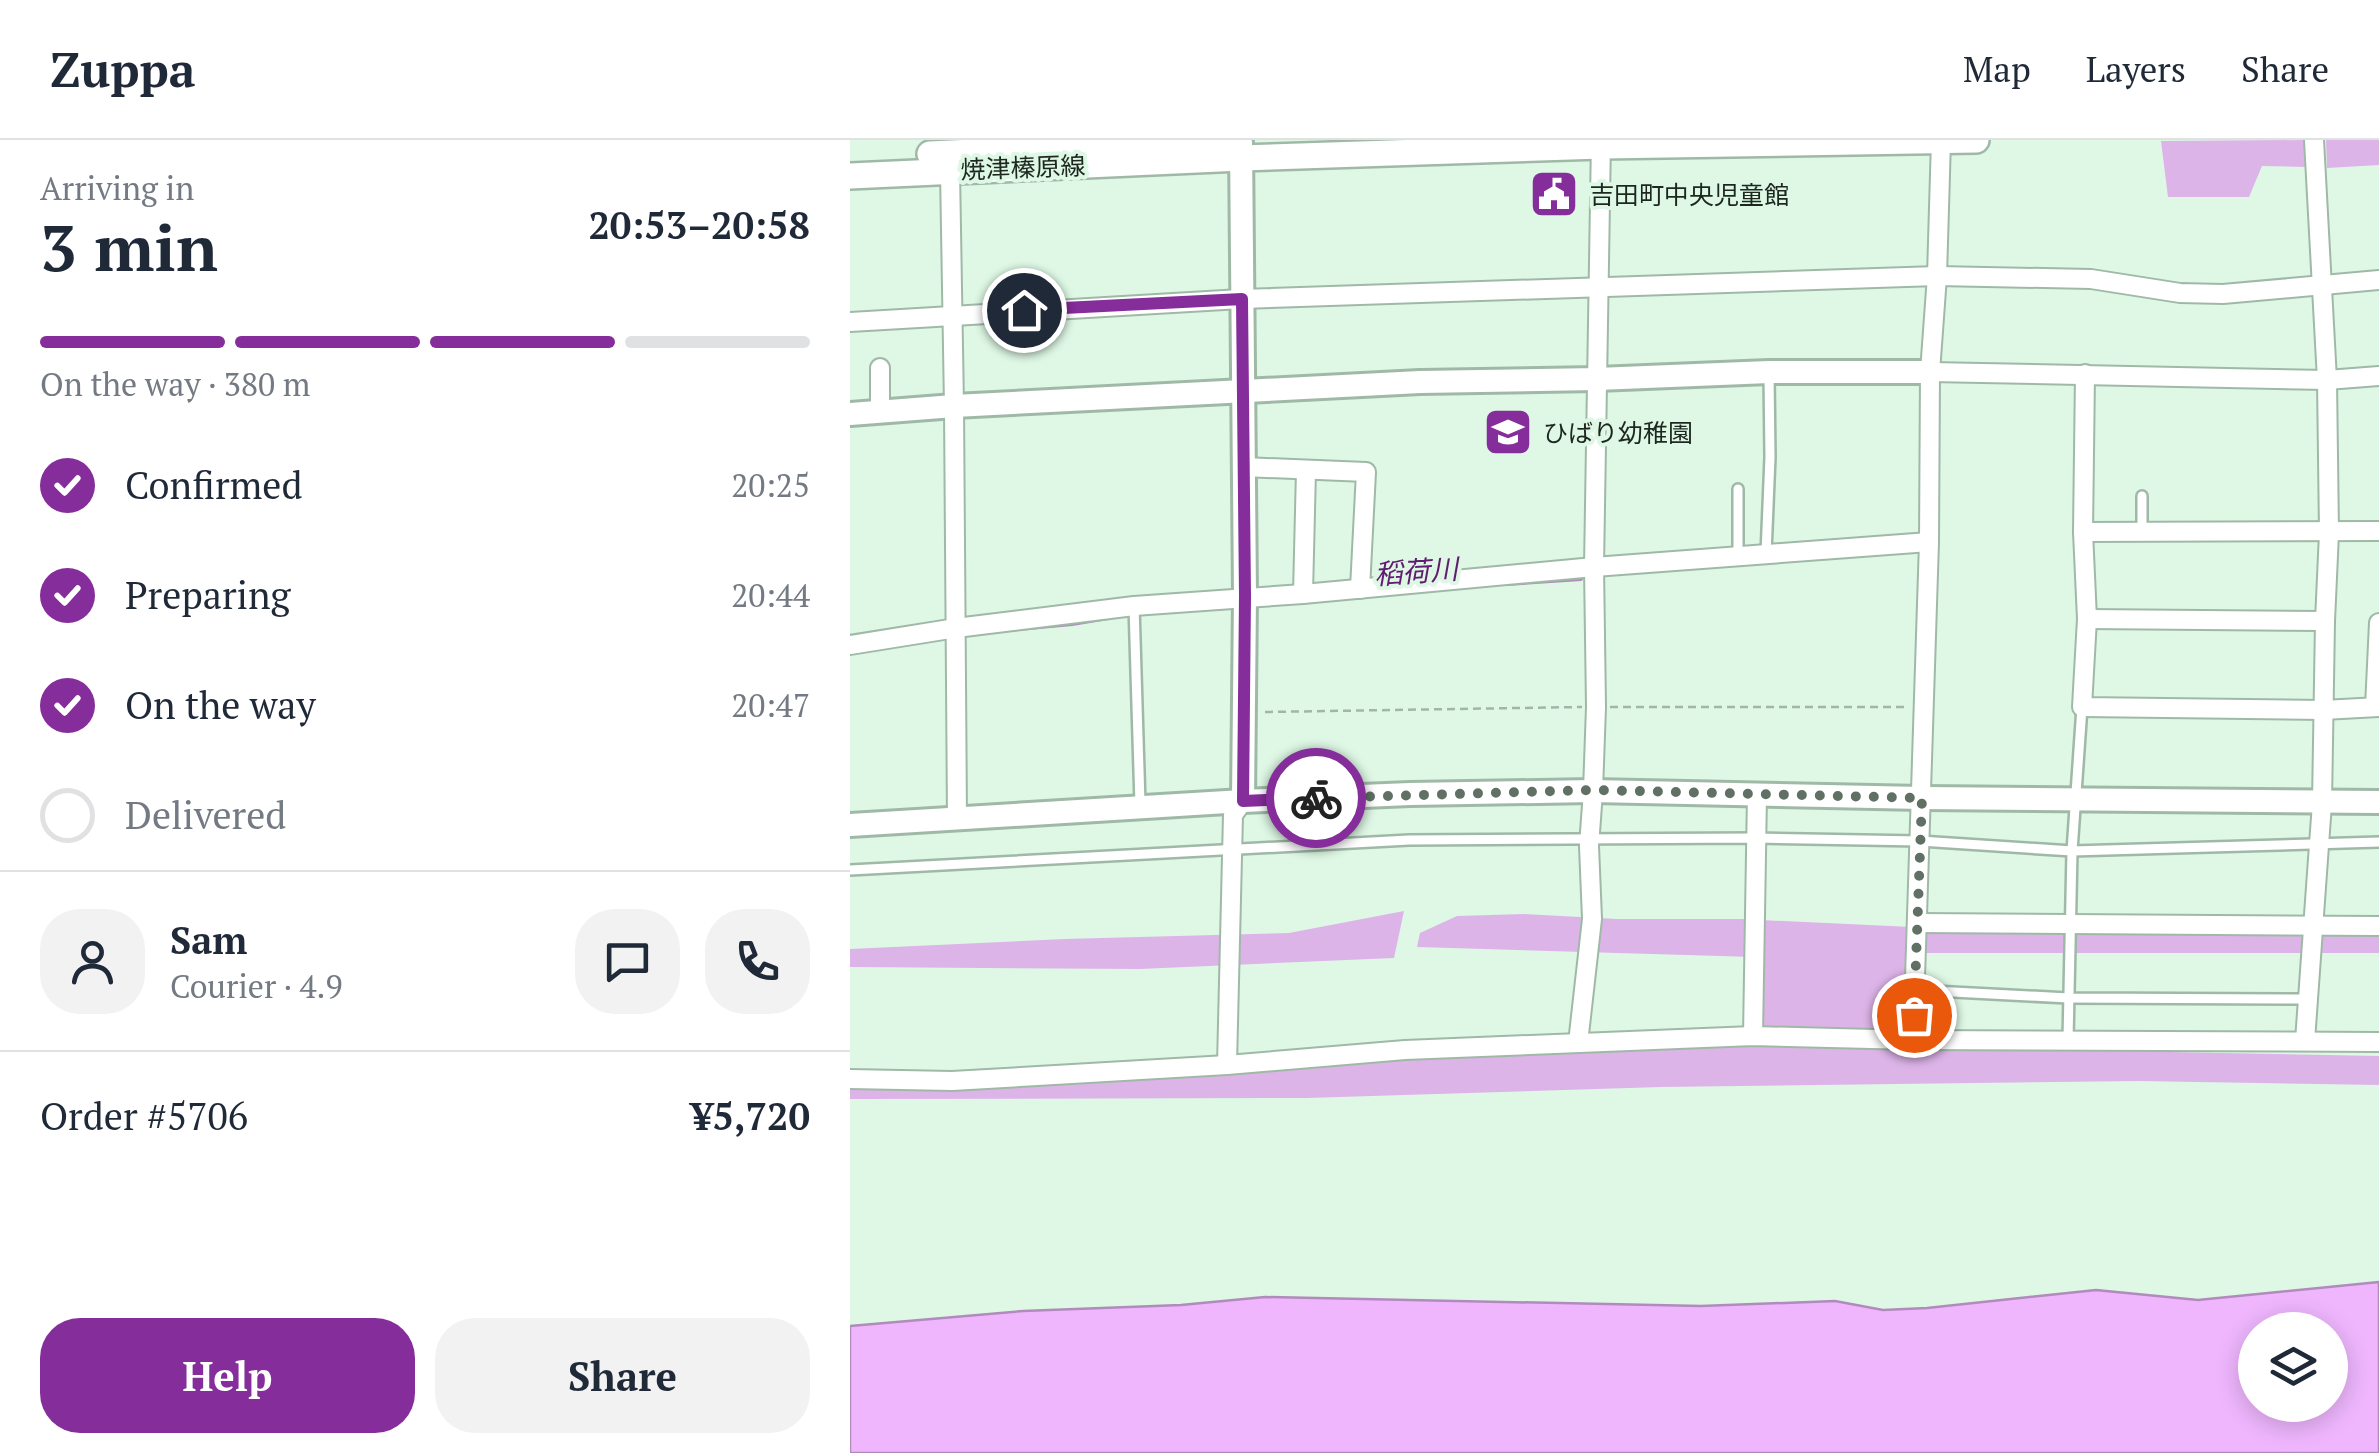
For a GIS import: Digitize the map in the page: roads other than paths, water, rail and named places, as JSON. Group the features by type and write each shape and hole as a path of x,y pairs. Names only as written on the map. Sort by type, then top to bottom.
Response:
{"main road":[{"name":"焼津榛原線","path":"850,158 1239,146 1976,140"},
{"name":"焼津榛原線","path":"850,176 949,154"}],"street":[{"path":"2305,1042 2322,803 2329,533 2328,380 2314,140"},
{"path":"1914,1040 1929,542 1930,372 1940,141"},
{"path":"1578,1043 1592,920 1601,143"},
{"path":"1227,1065 1233,816 1243,801 1245,596 1239,146"},
{"path":"949,154 957,819"},
{"path":"850,322 1242,299 1937,276 2091,279 2180,293 2224,294 2379,280"},
{"path":"880,368 880,411"},
{"path":"850,414 1243,390 1769,372 2328,380 2379,376"},
{"path":"2084,374 2087,619 2082,707 2377,707 2379,623"},
{"path":"1244,467 1366,472 1360,588"},
{"path":"1303,594 1306,470"},
{"path":"2083,532 2379,532"},
{"path":"850,646 1134,606 1929,542"},
{"path":"2087,619 2325,621"},
{"path":"850,824 1243,801 1594,790 2379,802"},
{"path":"1753,1036 1756,794"},
{"path":"1917,923 2379,926"},
{"path":"850,1079 952,1080 1227,1065 1405,1050 1753,1036 2379,1042"}],"lane":[{"path":"1766,554 1769,372"},
{"path":"1738,489 1738,556"},
{"path":"2142,496 2142,532"},
{"path":"1134,606 1140,807"},
{"path":"2068,1040 2072,851 2082,707"},
{"path":"850,870 1409,840 1920,840 2072,851 2379,842"},
{"path":"1915,990 2068,998 2308,999"}],"waterway":[{"name":"稻荷川","path":"1507,584 1581,579"},
{"name":"稻荷川","path":"1008,630 1108,618"}],"place":[{"name":"吉田町中央児童館","path":"1554,194"},
{"name":"ひばり幼稚園","path":"1508,432"}]}
